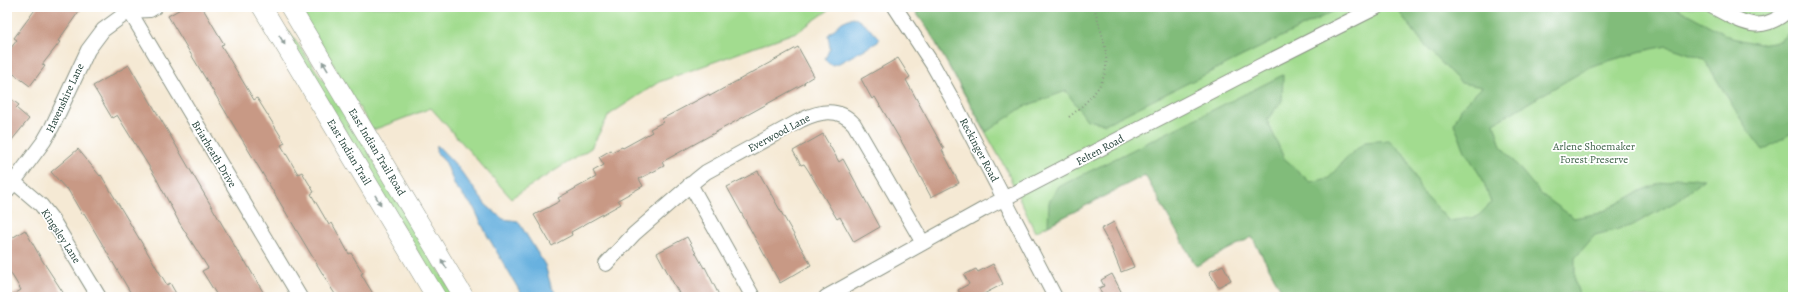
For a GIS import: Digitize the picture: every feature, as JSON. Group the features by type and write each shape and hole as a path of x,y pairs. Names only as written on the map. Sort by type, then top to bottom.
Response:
{"main road":[{"name":"East Indian Trail","path":"262,7 436,297"},
{"name":"East Indian Trail Road","path":"290,7 464,297"}],"street":[{"path":"129,8 150,10 155,7"},
{"name":"Reckinger Road","path":"895,7 933,65 1005,198 1055,297"},
{"name":"Felten Road","path":"826,297 1005,198 1377,7"},
{"path":"1713,7 1741,22 1756,24 1768,24 1784,15 1792,7"},
{"name":"Havenshire Lane","path":"10,183 44,141 88,50 103,30 129,8"},
{"name":"Briarheath Drive","path":"129,8 300,297"},
{"name":"Everwood Lane","path":"606,264 634,234 690,184 706,172 801,120 812,115 834,112 849,119 861,134 923,244"},
{"name":"Kingsley Lane","path":"10,183 41,205 52,219 99,297"},
{"path":"690,184 753,297"}],"path":[{"path":"1069,117 1085,104 1099,88 1104,78 1107,53 1094,7"}],"green space":[{"path":"298,7 833,7 799,31 659,82 609,115 591,148 511,198 431,108 373,130"},
{"name":"Arlene Shoemaker Forest Preserve","path":"912,7 1793,7 1793,297 1285,297 1252,237 1196,266 1145,175 1035,232 1006,169 928,29"},
{"path":"912,7 1342,7 1105,124 1087,120 1066,91 1023,107 986,132 928,29"},
{"path":"1413,7 1675,7 1732,38 1759,44 1779,41 1793,30 1793,132 1763,150 1747,129 1704,59 1667,46 1642,51 1592,66 1494,123 1501,146 1541,194 1574,218 1600,213 1642,190 1675,178 1704,179 1677,201 1631,226 1595,235 1575,258 1575,282 1580,297 1285,297 1252,237 1196,266 1145,175 1048,225 1049,202 1058,187 1283,75 1282,101 1267,120 1284,158 1310,182 1329,178 1345,159 1365,142 1389,140 1405,155 1422,192 1449,221 1477,217 1491,203 1483,180 1465,151 1454,124 1462,107 1482,87 1461,83 1427,48 1400,13"},
{"path":"287,29 340,104 455,297 446,297 439,288 285,31"}],"water":[{"path":"853,17 863,23 874,33 879,39 878,42 839,63 832,65 825,59 830,48 828,35 842,22"},
{"path":"437,145 457,166 486,205 503,219 518,221 545,265 551,286 558,297 523,297 487,235 474,208 455,186 446,163 436,152"}],"building":[{"path":"37,7 82,7 58,41 60,42 42,65 45,66 30,86 7,69 7,53 17,40 14,38"},
{"path":"184,7 202,7 224,44 221,45 254,100 257,98 285,143 281,145 298,174 302,172 314,192 311,194 329,225 332,223 349,254 351,253 363,273 361,274 375,297 337,297 333,291 168,16"},
{"path":"798,47 814,76 804,82 805,83 662,162 664,166 639,179 643,186 618,200 621,204 571,232 572,235 552,246 534,215 560,201 558,198 596,177 593,171 604,165 599,157 611,150 612,152 622,147 623,148 652,132 650,129 663,122 662,119 709,94 710,96"},
{"path":"898,58 910,77 906,80 944,149 942,150 959,183 931,197 904,146 875,97 872,99 861,79"},
{"path":"129,65 266,297 218,297 202,271 208,268 179,222 155,176 117,115 112,118 93,86"},
{"path":"7,96 19,105 16,108 29,119 7,146"},
{"path":"823,134 839,162 843,159 880,227 854,242 840,217 837,219 808,170 804,164 801,165 793,151"},
{"path":"78,149 100,176 101,175 167,285 170,283 178,297 133,297 84,213 82,214 67,188 66,189 51,172"},
{"path":"758,171 811,265 780,283 727,187"},
{"path":"1114,222 1134,267 1121,272 1111,247 1101,229"},
{"path":"25,230 66,297 9,297 21,290 7,267 7,241"},
{"path":"687,237 704,268 705,267 720,297 681,297 657,253"},
{"path":"993,264 1003,284 978,297 962,297 958,290 969,284 964,275 976,269 978,272"},
{"path":"1223,265 1231,280 1218,287 1209,272"},
{"path":"1112,274 1124,297 1103,297 1099,288 1104,286 1101,280"}]}
